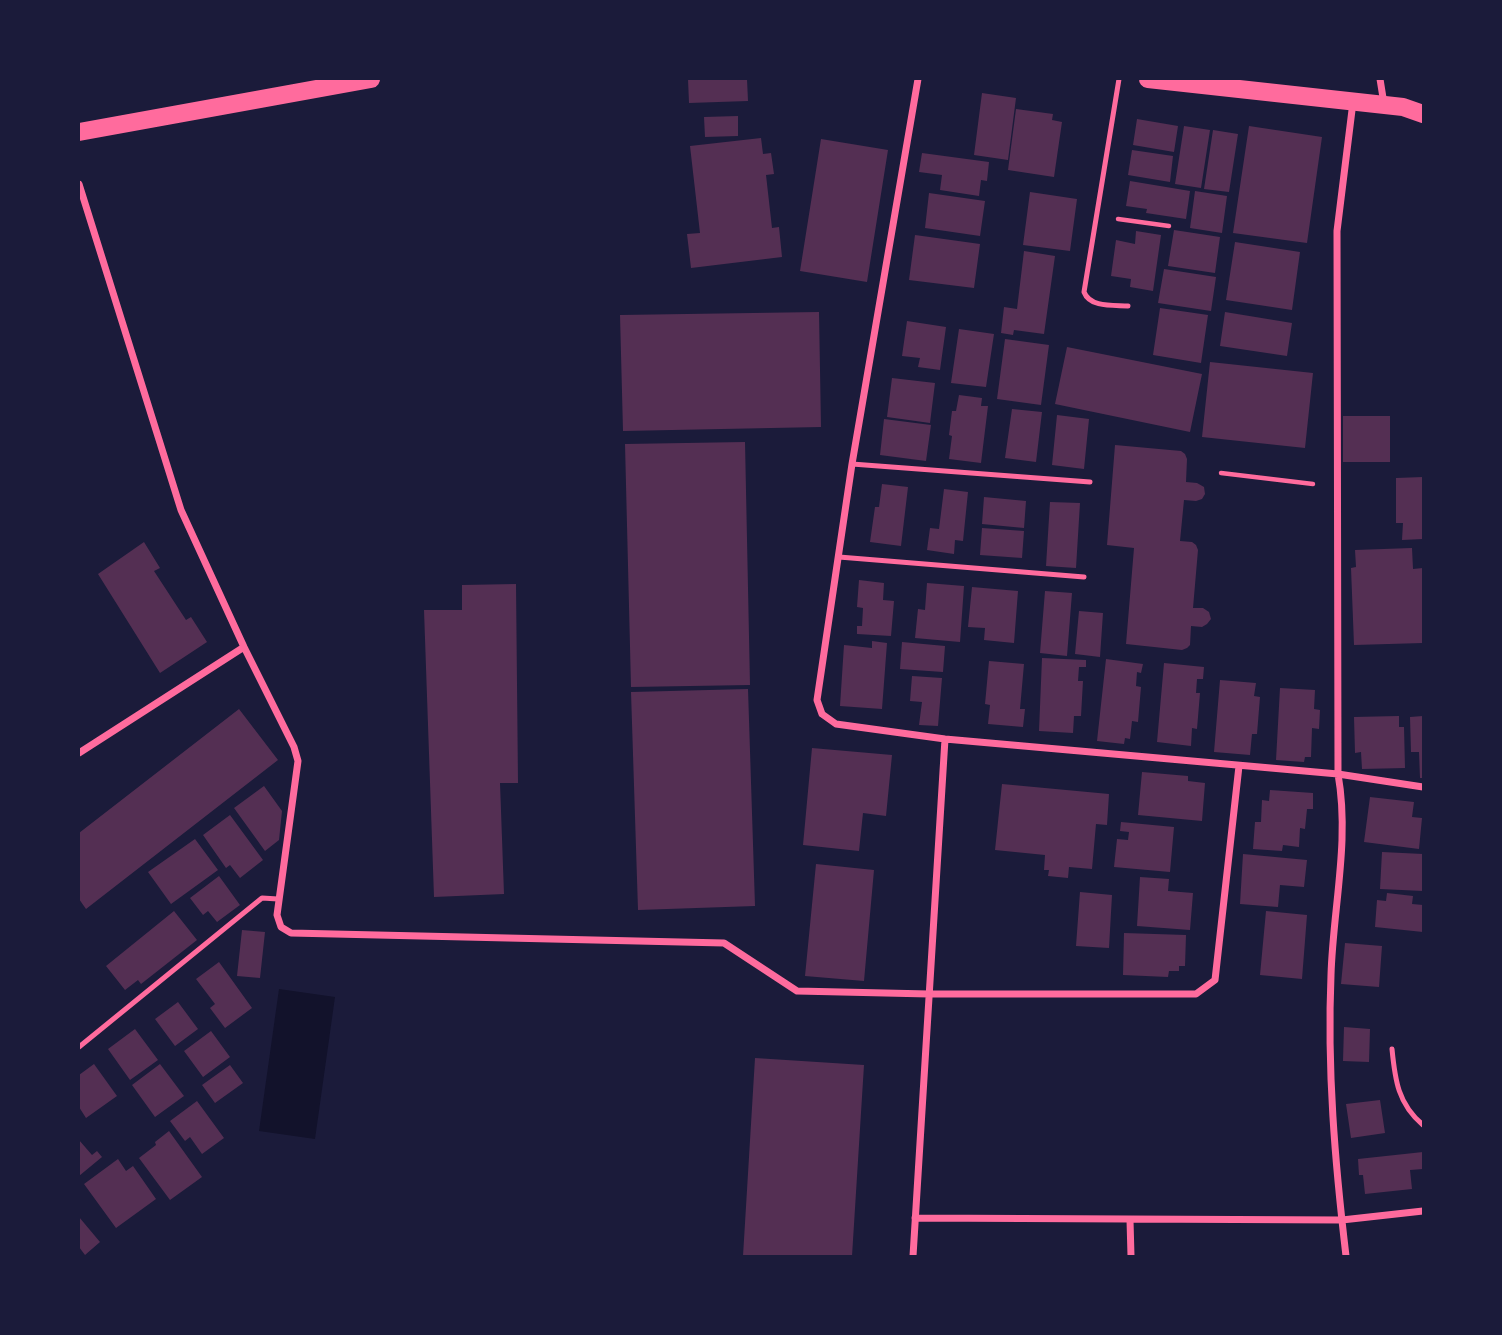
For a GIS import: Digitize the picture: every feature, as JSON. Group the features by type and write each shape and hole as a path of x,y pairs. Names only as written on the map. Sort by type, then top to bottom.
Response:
{"main road":[{"path":"79,132 371,79"},
{"path":"1148,79 1179,80 1404,107 1423,114"}],"street":[{"path":"918,79 852,464 817,701 822,714 836,724 945,739 1338,774 1423,787"},
{"path":"1380,79 1385,105"},
{"path":"1346,1256 1331,1087 1331,975 1343,821 1338,774 1337,231 1353,102"},
{"path":"79,184 181,510 294,747 298,761 278,900 281,927 291,933 724,943 797,991 1196,994 1215,980 1239,766"},
{"path":"79,753 244,647"},
{"path":"913,1256 945,739"},
{"path":"915,1218 1342,1220 1423,1211"},
{"path":"1130,1220 1131,1256"}],"lane":[{"path":"1119,79 1084,292 1086,298 1094,303 1128,306"},
{"path":"852,464 1090,482"},
{"path":"839,557 1084,577"},
{"path":"79,1047 262,898 278,900"},
{"path":"1392,1049 1400,1097 1412,1116 1423,1125"}],"path":[{"path":"1096,216 1169,226"},
{"path":"1221,473 1338,487"}],"shaded area":[{"path":"279,989 335,997 315,1139 259,1131"}],"building":[{"path":"688,79 747,79 748,101 689,103"},
{"path":"982,93 1016,98 1008,160 974,155"},
{"path":"1016,109 1053,114 1052,120 1062,122 1054,177 1008,170"},
{"path":"738,116 738,136 705,137 704,117"},
{"path":"1137,119 1178,126 1174,152 1133,145"},
{"path":"1184,126 1210,130 1201,188 1175,184"},
{"path":"1249,126 1322,137 1307,243 1233,233"},
{"path":"1213,130 1238,134 1229,192 1204,189"},
{"path":"761,138 763,154 771,153 774,174 766,175 772,228 779,227 782,257 691,268 687,234 700,233 690,146"},
{"path":"821,139 888,150 867,282 800,271"},
{"path":"1132,150 1173,156 1170,182 1128,175"},
{"path":"922,153 989,162 987,181 981,180 979,196 940,190 942,175 919,172"},
{"path":"1130,181 1190,191 1186,219 1146,213 1147,209 1126,206"},
{"path":"1195,191 1227,196 1222,233 1190,228"},
{"path":"1030,192 1077,199 1070,251 1023,245"},
{"path":"929,193 985,201 980,236 925,228"},
{"path":"1174,230 1220,237 1215,273 1168,266"},
{"path":"1136,231 1161,235 1153,291 1130,287 1131,279 1111,276 1116,240 1135,244"},
{"path":"915,235 980,244 974,288 909,280"},
{"path":"1235,242 1300,252 1292,310 1226,300"},
{"path":"1024,251 1055,256 1044,334 1014,330 1013,335 1001,333 1004,307 1017,309"},
{"path":"1164,269 1216,277 1211,311 1158,303"},
{"path":"1160,308 1208,315 1201,363 1153,355"},
{"path":"819,312 821,427 623,431 620,315"},
{"path":"1225,312 1292,323 1287,356 1220,346"},
{"path":"907,321 946,327 940,370 918,367 920,358 902,356"},
{"path":"959,329 994,334 986,387 951,383"},
{"path":"1005,339 1049,345 1041,405 997,399"},
{"path":"1067,347 1202,374 1190,432 1055,404"},
{"path":"1210,362 1313,373 1305,448 1202,437"},
{"path":"892,378 935,383 930,423 887,417"},
{"path":"959,395 982,398 981,406 988,406 981,463 949,459 952,411 956,411"},
{"path":"1012,409 1042,412 1036,462 1005,458"},
{"path":"1057,415 1089,419 1084,469 1052,465"},
{"path":"1343,416 1390,416 1390,462 1343,462"},
{"path":"884,419 931,425 926,461 880,455"},
{"path":"745,442 750,685 631,687 625,444"},
{"path":"1115,445 1181,451 1187,459 1186,482 1204,487 1205,494 1202,499 1184,500 1180,541 1192,542 1198,550 1193,608 1203,608 1209,612 1211,619 1202,627 1191,626 1190,645 1182,650 1126,644 1134,548 1107,545"},
{"path":"1423,477 1423,539 1402,540 1403,523 1396,523 1396,478"},
{"path":"882,484 908,487 901,546 870,542 875,507 879,507"},
{"path":"944,489 968,492 963,541 955,540 954,554 927,550 930,528 939,529"},
{"path":"984,497 1026,501 1024,528 982,524"},
{"path":"1050,502 1080,503 1076,568 1046,566"},
{"path":"982,528 1024,531 1022,558 980,555"},
{"path":"144,542 160,568 154,571 186,620 191,617 207,642 160,673 98,574"},
{"path":"1412,548 1413,569 1423,568 1423,643 1354,645 1351,568 1356,567 1355,550"},
{"path":"859,580 884,583 883,600 894,601 891,636 857,634 857,626 862,626 863,608 857,607"},
{"path":"927,583 964,586 960,642 915,638 918,609 925,610"},
{"path":"516,584 518,783 500,783 504,894 434,897 424,610 462,610 462,585"},
{"path":"972,587 1018,591 1014,643 984,640 985,628 968,627"},
{"path":"1045,591 1072,593 1067,656 1040,653"},
{"path":"1079,611 1103,613 1100,657 1075,654"},
{"path":"872,641 887,643 882,709 840,706 844,645 872,648"},
{"path":"902,642 945,646 943,672 900,669"},
{"path":"1042,658 1086,660 1086,667 1079,667 1078,681 1083,681 1081,716 1074,716 1073,733 1039,731"},
{"path":"1106,659 1143,664 1141,673 1137,672 1136,686 1141,687 1138,722 1132,721 1130,739 1125,738 1124,744 1097,741"},
{"path":"989,661 1024,664 1020,709 1025,709 1023,727 988,724 990,705 985,704"},
{"path":"1164,663 1204,667 1203,679 1197,679 1196,693 1200,693 1197,729 1192,728 1191,746 1157,742"},
{"path":"912,676 942,678 938,726 919,725 922,702 910,701"},
{"path":"1220,680 1256,683 1254,696 1260,697 1257,734 1252,734 1250,755 1214,752"},
{"path":"1280,688 1315,690 1314,709 1320,710 1319,729 1312,728 1311,757 1305,757 1304,762 1276,760"},
{"path":"748,689 755,906 638,910 631,692"},
{"path":"239,709 278,760 86,909 79,899 79,833"},
{"path":"1399,716 1399,727 1404,727 1405,768 1362,769 1361,752 1355,753 1354,717"},
{"path":"1423,716 1423,778 1420,778 1419,752 1411,752 1410,717"},
{"path":"812,748 892,755 886,816 863,813 859,851 803,845"},
{"path":"1142,772 1188,776 1188,781 1205,783 1202,821 1138,815"},
{"path":"1002,784 1109,794 1107,825 1096,824 1092,869 1069,867 1068,878 1048,876 1049,870 1044,870 1045,855 995,850"},
{"path":"264,786 282,811 279,840 265,851 234,808"},
{"path":"1270,790 1313,793 1313,809 1307,809 1305,829 1300,828 1299,847 1283,845 1282,851 1253,849 1255,822 1261,822 1262,800 1269,801"},
{"path":"1370,797 1414,802 1412,817 1422,818 1419,849 1364,842"},
{"path":"230,815 263,860 240,878 230,865 226,868 203,835"},
{"path":"1121,822 1174,827 1170,872 1114,867 1117,839 1128,840 1129,832 1120,831"},
{"path":"195,839 218,870 171,904 148,872"},
{"path":"1382,852 1423,854 1423,891 1380,889"},
{"path":"1243,854 1307,860 1304,887 1280,885 1278,907 1240,904"},
{"path":"816,864 874,870 864,981 805,976"},
{"path":"219,876 240,905 217,922 208,911 203,915 190,898"},
{"path":"1140,877 1169,879 1168,891 1193,893 1190,930 1137,926"},
{"path":"1080,892 1112,895 1109,948 1076,946"},
{"path":"1387,893 1413,896 1412,904 1423,905 1423,932 1375,927 1377,900 1386,901"},
{"path":"174,911 197,940 141,984 138,980 125,990 106,966"},
{"path":"1266,911 1307,915 1302,979 1260,975"},
{"path":"242,930 265,932 260,978 237,976"},
{"path":"1124,933 1186,935 1185,966 1179,966 1179,971 1169,971 1168,977 1123,975"},
{"path":"1345,943 1382,946 1379,987 1341,984"},
{"path":"219,962 252,1008 225,1028 210,1008 215,1004 196,979"},
{"path":"178,1002 198,1029 175,1046 155,1019"},
{"path":"1344,1027 1370,1029 1369,1062 1343,1061"},
{"path":"135,1029 158,1060 130,1080 108,1049"},
{"path":"211,1031 230,1057 203,1077 184,1051"},
{"path":"755,1058 864,1065 852,1256 743,1256"},
{"path":"94,1064 117,1096 86,1118 79,1107 79,1075"},
{"path":"160,1064 184,1096 155,1117 132,1085"},
{"path":"230,1065 243,1083 215,1103 202,1085"},
{"path":"1380,1100 1385,1133 1351,1138 1346,1104"},
{"path":"197,1101 224,1138 202,1154 190,1137 185,1141 170,1121"},
{"path":"169,1131 202,1177 170,1200 139,1158"},
{"path":"79,1140 92,1155 97,1151 102,1157 79,1176"},
{"path":"1423,1152 1423,1169 1410,1170 1412,1189 1365,1194 1363,1175 1359,1175 1358,1159"},
{"path":"118,1159 126,1171 133,1166 156,1199 116,1228 84,1184"},
{"path":"79,1217 100,1242 85,1255 79,1247"}]}
